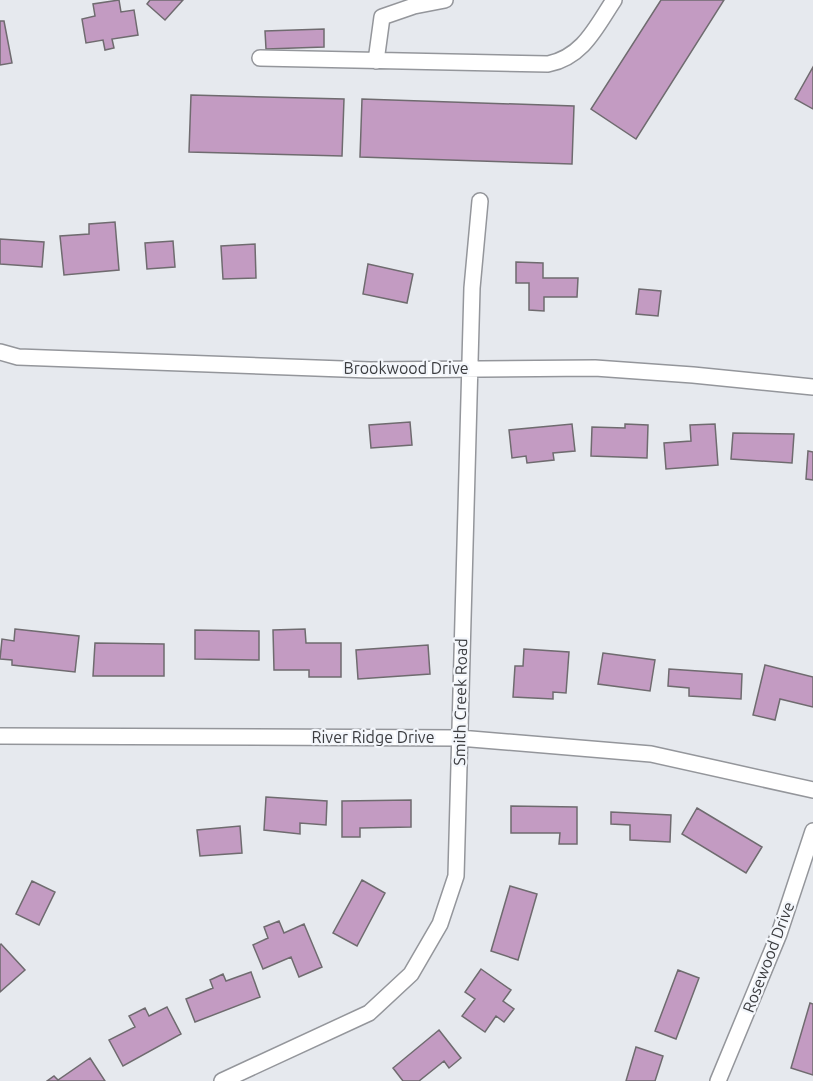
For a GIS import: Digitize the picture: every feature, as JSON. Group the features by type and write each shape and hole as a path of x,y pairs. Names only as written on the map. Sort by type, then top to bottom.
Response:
{"street":[{"path":"376,61 382,16 414,3 445,0"},
{"path":"260,58 548,64 559,62 583,47 614,0"},
{"name":"Smith Creek Road","path":"222,1081 369,1013 411,974 440,924 456,876 472,288 480,201"},
{"name":"Brookwood Drive","path":"0,352 18,357 370,370 595,368 813,387"},
{"name":"River Ridge Drive","path":"0,736 459,738 651,754 813,790"},
{"name":"Rosewood Drive","path":"718,1081 779,934 813,831"}],"building":[{"path":"119,0 121,12 134,10 138,35 112,39 114,48 105,50 103,40 86,43 82,19 95,16 93,4"},
{"path":"150,0 183,0 165,20 147,4"},
{"path":"661,0 724,0 636,139 591,109"},
{"path":"0,21 4,21 12,63 0,65"},
{"path":"324,29 324,47 266,49 265,31"},
{"path":"813,67 813,109 795,99"},
{"path":"191,95 344,99 342,156 189,152"},
{"path":"362,99 574,106 572,164 360,157"},
{"path":"115,222 119,270 64,275 60,236 89,234 89,224"},
{"path":"0,239 44,242 42,267 0,264"},
{"path":"173,241 175,267 147,269 145,243"},
{"path":"255,244 256,278 223,279 221,246"},
{"path":"516,262 543,263 543,278 578,278 577,297 544,297 544,311 529,310 529,283 516,283"},
{"path":"368,264 413,274 407,303 363,294"},
{"path":"639,289 661,291 658,316 636,314"},
{"path":"410,422 412,445 371,448 369,425"},
{"path":"572,424 575,451 553,453 554,460 527,463 526,456 512,458 509,430"},
{"path":"625,424 648,425 647,458 591,456 592,427 625,428"},
{"path":"715,424 718,465 666,469 664,443 691,441 690,425"},
{"path":"733,433 794,434 792,463 731,459"},
{"path":"808,451 813,452 813,480 806,479"},
{"path":"15,629 79,636 75,672 12,665 12,660 0,659 2,639 14,641"},
{"path":"305,629 306,643 341,643 341,677 309,677 309,670 274,670 273,630"},
{"path":"195,630 259,631 259,660 195,659"},
{"path":"95,643 164,644 164,676 93,676"},
{"path":"428,645 430,674 358,679 356,650"},
{"path":"524,649 569,652 566,693 553,692 553,699 513,697 515,666 523,666"},
{"path":"603,653 655,660 650,691 598,684"},
{"path":"765,665 813,677 813,707 780,699 775,720 753,715"},
{"path":"669,669 742,674 741,699 689,696 689,688 668,686"},
{"path":"266,797 327,801 326,825 300,823 300,834 264,830"},
{"path":"411,800 411,827 360,828 360,837 342,837 342,801"},
{"path":"511,806 577,807 577,844 559,844 560,833 511,833"},
{"path":"697,808 762,847 746,873 682,834"},
{"path":"611,812 671,815 670,842 630,840 630,825 611,824"},
{"path":"240,826 242,853 200,856 197,830"},
{"path":"362,880 385,893 357,946 333,933"},
{"path":"32,881 55,892 39,925 16,914"},
{"path":"510,886 537,894 518,960 491,951"},
{"path":"279,921 284,933 304,924 322,967 299,977 291,957 263,969 253,945 268,938 264,927"},
{"path":"0,945 25,970 0,992"},
{"path":"481,969 511,990 503,1001 514,1009 504,1022 496,1016 485,1032 462,1016 475,999 465,992"},
{"path":"678,970 699,978 676,1039 655,1031"},
{"path":"251,972 260,997 195,1022 186,999 213,988 210,980 223,974 226,981"},
{"path":"810,1003 813,1004 813,1075 791,1068"},
{"path":"167,1007 181,1034 123,1066 109,1040 135,1027 129,1016 145,1008 149,1016"},
{"path":"439,1030 461,1058 449,1068 444,1061 419,1081 403,1081 393,1068"},
{"path":"636,1047 663,1056 655,1081 626,1081"},
{"path":"90,1058 105,1081 47,1081 54,1076 58,1080"}]}
